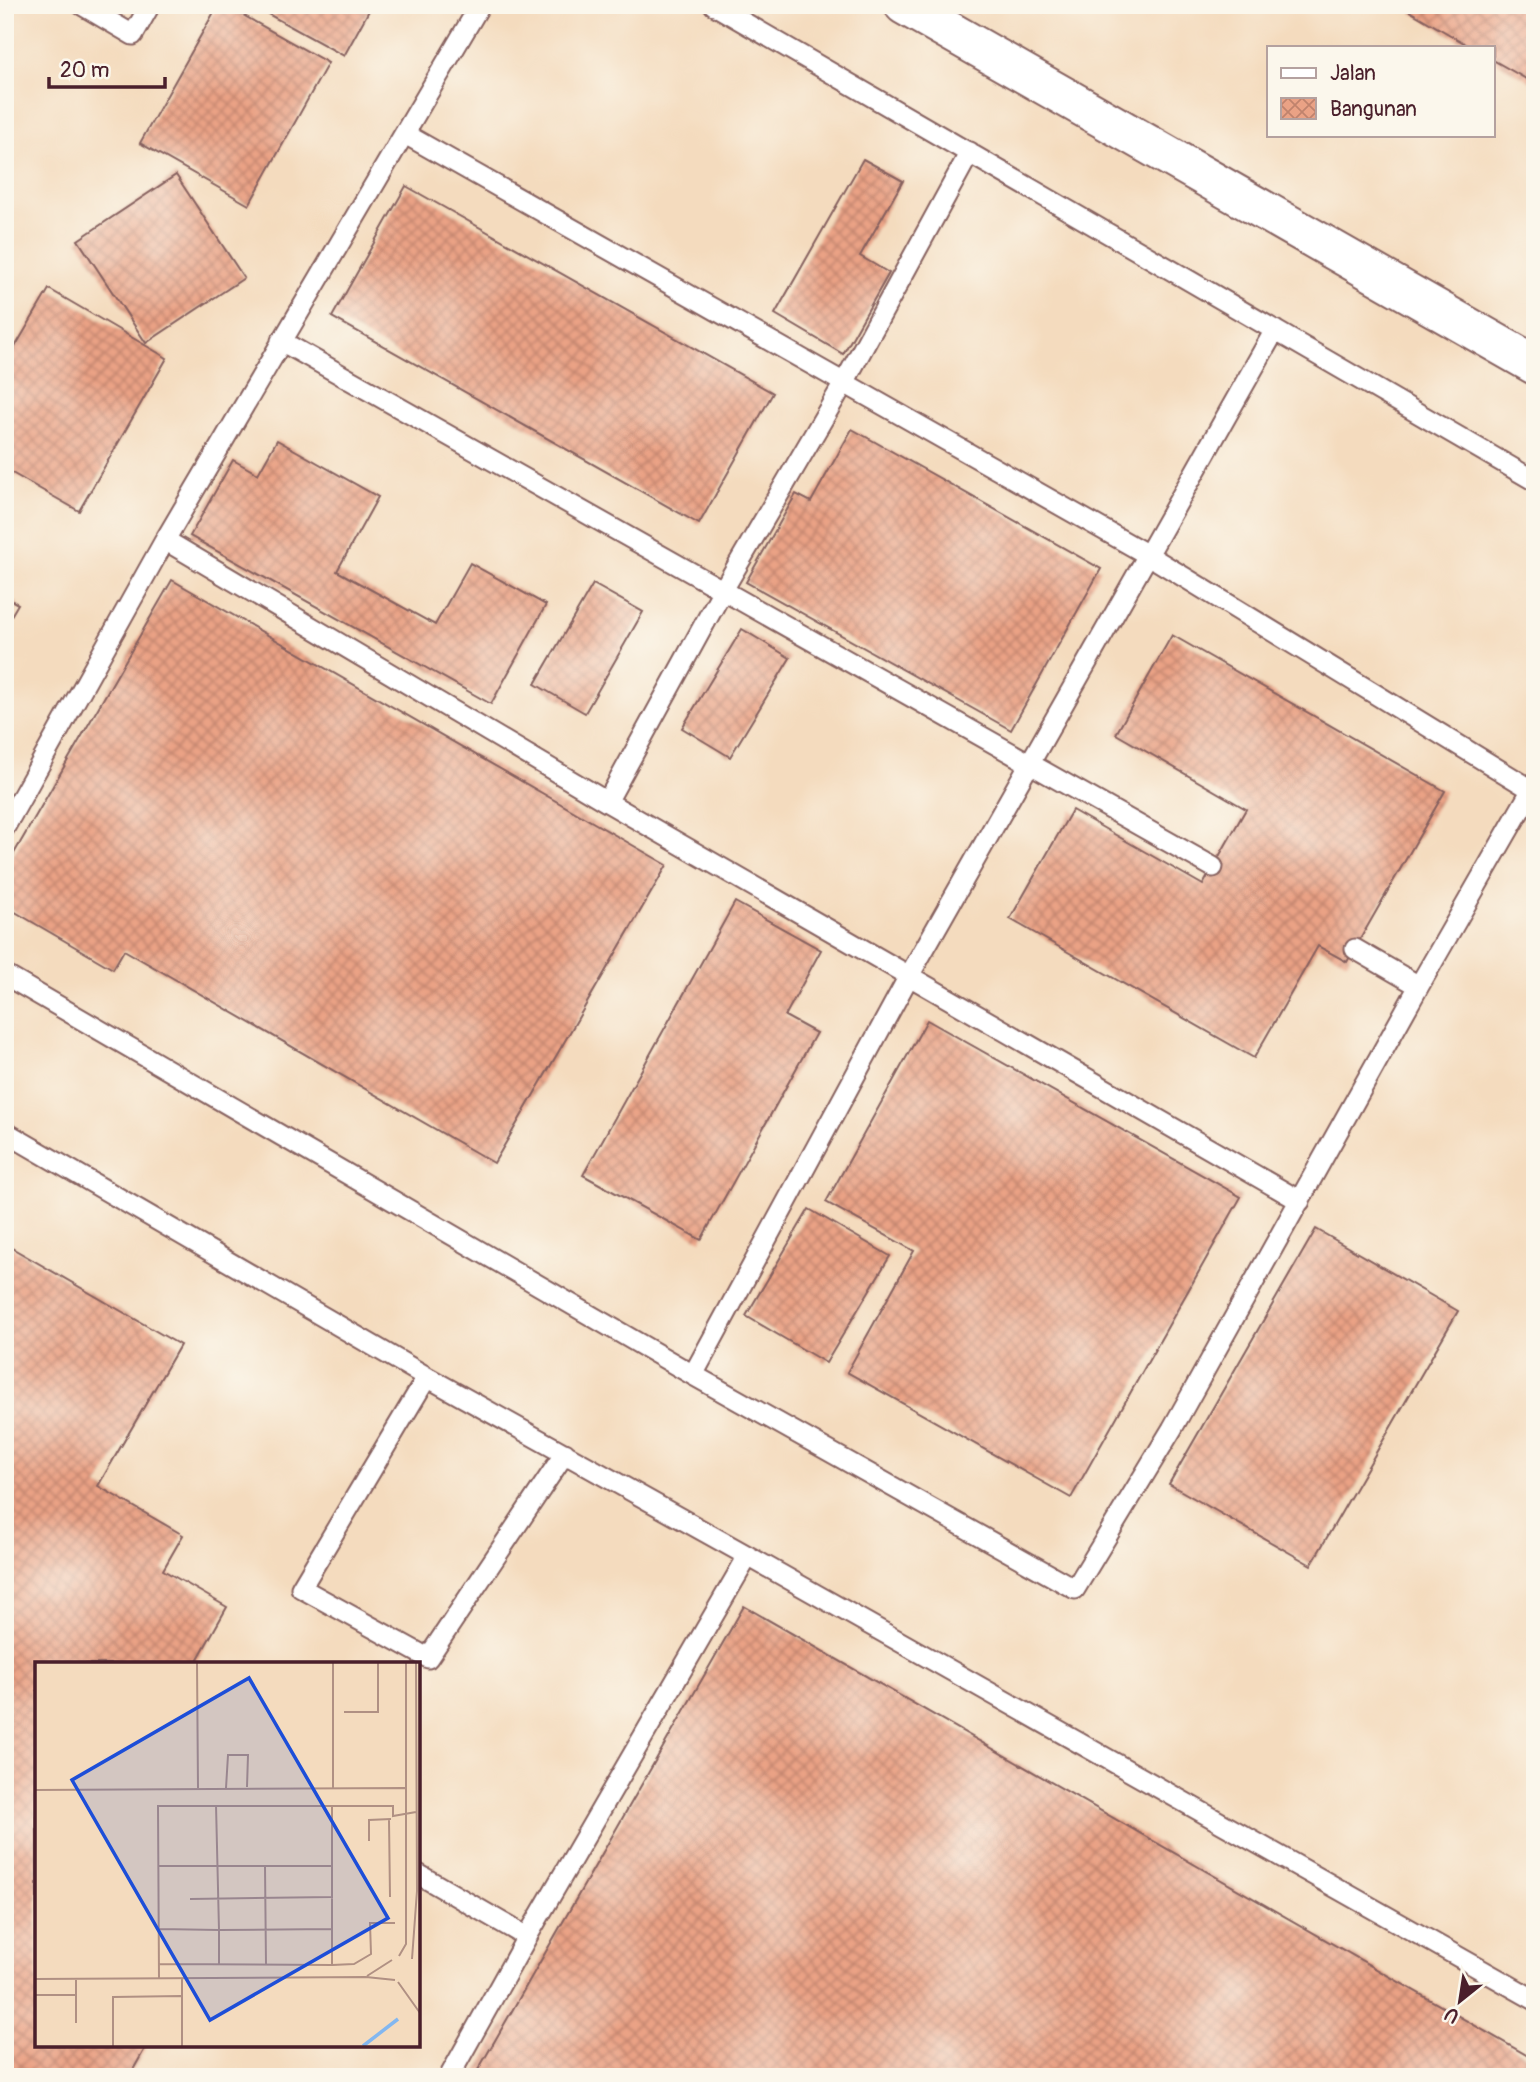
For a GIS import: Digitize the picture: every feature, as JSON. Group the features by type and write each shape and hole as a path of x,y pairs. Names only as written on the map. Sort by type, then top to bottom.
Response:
{"street":[{"path":"904,5 1535,365"}],"lane":[{"path":"82,5 132,35 150,5"},
{"path":"5,827 165,540 480,5"},
{"path":"714,5 1535,481"},
{"path":"5,975 693,1375 1075,1589 1172,1429 1533,787 1148,555 405,134"},
{"path":"607,802 723,590 844,383 970,152"},
{"path":"693,1375 909,976 1275,330"},
{"path":"281,341 1213,867"},
{"path":"165,540 607,802 1300,1201"},
{"path":"1355,949 1419,986"},
{"path":"5,1132 427,1377 1535,2000"},
{"path":"427,1377 301,1588 405,1646 428,1658 565,1453"},
{"path":"449,2077 748,1556"},
{"path":"420,1875 527,1937"}],"building":[{"path":"218,5 225,5 328,63 249,205 140,143"},
{"path":"272,5 372,5 344,56 268,14"},
{"path":"1399,5 1535,5 1535,84 1494,61 1494,46 1469,46"},
{"path":"863,159 903,181 860,256 889,273 843,354 775,314"},
{"path":"176,175 244,278 146,343 78,240"},
{"path":"406,186 773,393 699,524 332,317"},
{"path":"49,289 167,358 79,511 5,469 5,364"},
{"path":"852,429 1101,569 1011,730 746,582 796,494 811,502"},
{"path":"277,440 378,497 337,571 435,625 470,563 546,605 491,704 190,536 233,460 258,474"},
{"path":"172,580 667,865 494,1163 124,950 113,969 5,906 5,869"},
{"path":"593,584 643,612 585,713 535,684"},
{"path":"5,597 18,604 5,626"},
{"path":"742,629 790,658 730,757 682,728"},
{"path":"1172,635 1445,791 1347,962 1318,946 1254,1058 1010,919 1072,810 1203,885 1246,809 1116,734"},
{"path":"735,902 821,950 785,1016 816,1033 701,1240 583,1175"},
{"path":"927,1020 1241,1197 1071,1498 847,1372 914,1251 826,1202"},
{"path":"809,1209 890,1256 826,1363 746,1316"},
{"path":"1316,1229 1458,1311 1311,1565 1169,1484"},
{"path":"5,1244 180,1345 98,1486 183,1535 163,1570 227,1607 196,1662 35,1662 35,2047 146,2047 129,2077 5,2077"},
{"path":"744,1606 1535,2060 1535,2077 474,2077"}]}
